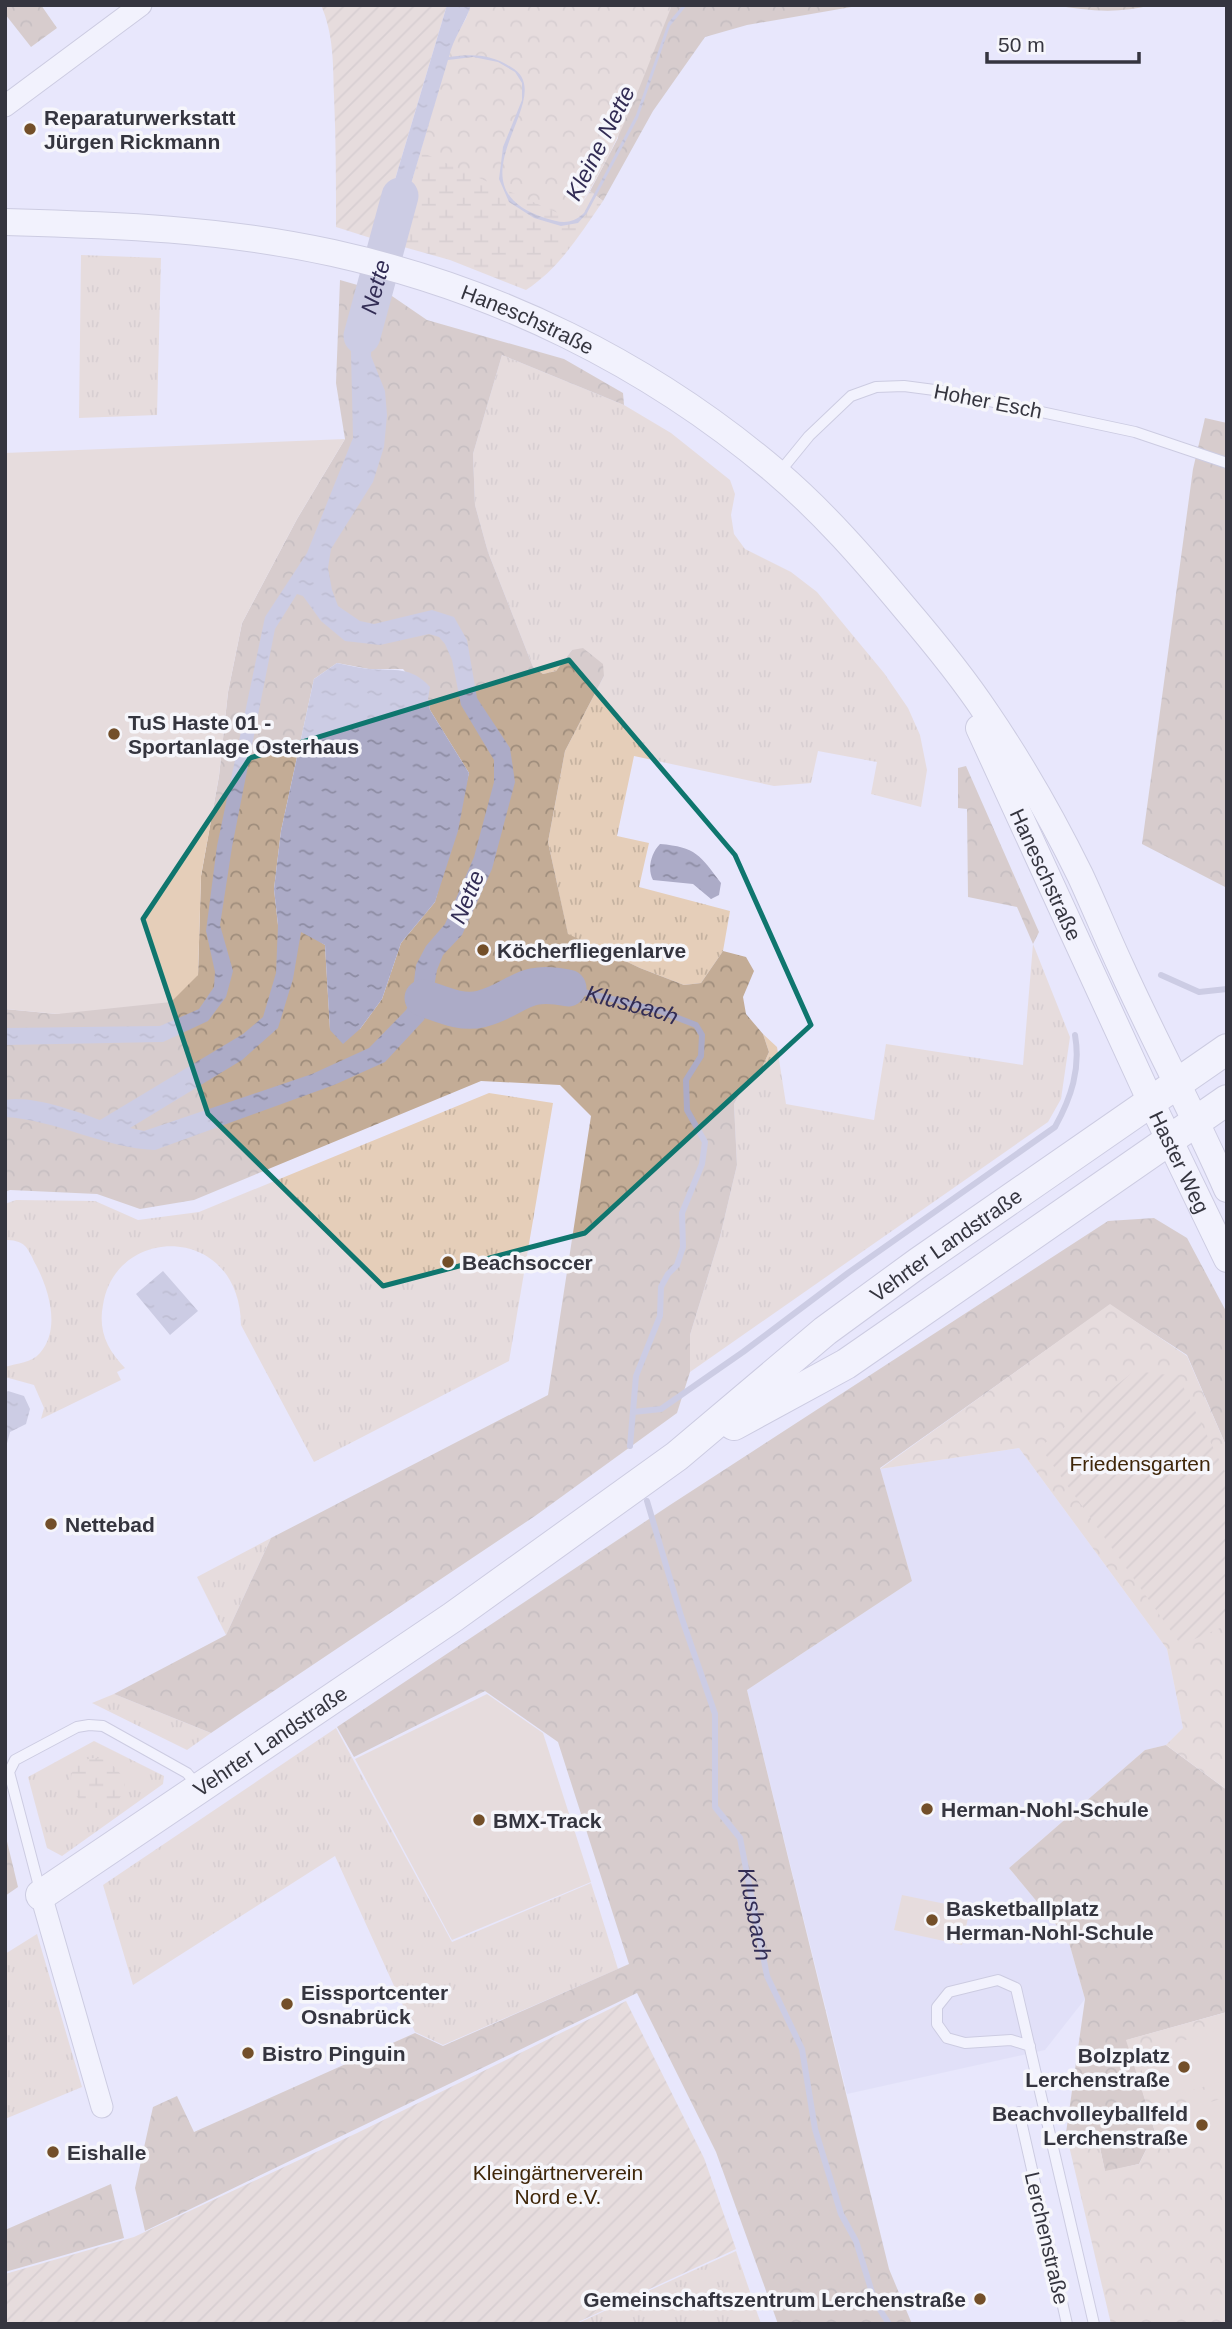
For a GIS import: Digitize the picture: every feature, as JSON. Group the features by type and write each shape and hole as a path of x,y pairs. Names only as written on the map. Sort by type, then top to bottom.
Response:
{"main road":[{"name":"Vehrter Landstraße","path":"41,1895 453,1618 677,1456 825,1331 1227,1049"},
{"name":"Vehrter Landstraße","path":"677,1456 846,1364 1227,1100"}],"street":[{"path":"5,106 141,5"},
{"name":"Haneschstraße","path":"5,222 144,226 221,234 290,245 397,269 487,299 585,345 646,377 716,425 778,474 860,554 939,649 986,713 1079,872 1178,1084"},
{"name":"Haneschstraße","path":"939,649 981,731 1151,1102"},
{"name":"Haster Weg","path":"1178,1084 1227,1189"},
{"name":"Haster Weg","path":"1151,1102 1227,1259"},
{"path":"41,1895 102,2107"}],"lane":[{"name":"Hoher Esch","path":"778,474 809,436 850,396 876,387 904,386 942,391 1135,432 1227,463"},
{"path":"41,1895 9,1772 15,1760 78,1727 103,1726 187,1773 199,1788"},
{"path":"1030,2046 1011,2040 965,2043 947,2039 937,2024 937,2007 949,1992 998,1980 1016,1988 1030,2046 1094,2324"},
{"name":"Lerchenstraße","path":"1018,2112 1067,2324"}],"highlighted area":[{"path":"569,660 735,855 811,1025 585,1233 383,1286 208,1114 143,919 250,758"}],"shaded area":[{"name":"Herman-Nohl-Schule","path":"1019,1448 1167,1649 1183,1728 1166,1745 1145,1750 1009,1868 1068,1939 1085,1999 1045,2050 847,2094 747,1690 912,1581 880,1469"}],"green space":[{"path":"5,5 41,5 57,28 31,47 5,14"},
{"path":"321,5 447,5 377,240 336,227 333,61 331,39"},
{"path":"471,5 577,210 590,191 603,201 559,261 526,290 450,260 393,244 453,41"},
{"path":"471,5 672,5 606,162 577,210 560,214 421,152 453,41"},
{"path":"629,5 863,5 747,25 705,37 653,111 603,201 590,191 618,138"},
{"path":"1054,5 1152,5 1103,11"},
{"path":"81,255 161,258 157,415 79,418"},
{"path":"340,280 389,294 427,320 564,359 623,393 624,405 502,355 473,454 475,505 488,552 533,667 543,674 556,671 572,650 583,648 603,664 604,676 565,751 548,842 568,934 640,968 684,985 701,983 723,951 746,957 754,971 743,997 746,1014 763,1034 769,1052 760,1072 743,1087 734,1104 737,1165 720,1237 690,1335 690,1372 677,1413 535,1516 211,1733 114,1694 226,1635 271,1538 548,1395 591,1116 560,1085 481,1081 194,1200 140,1209 97,1194 10,1190 5,1192 5,1009 57,1014 198,975 201,876 219,776 228,692 242,623 297,519 345,439 336,383","holes":["337,663 369,669 403,669 428,699 430,710 469,773 435,902 401,943 382,999 360,1029 330,1029 325,945 309,934 278,925 274,889 281,831 314,679"]},
{"path":"502,355 624,405 671,433 730,480 735,494 731,515 734,534 745,549 791,572 817,592 884,673 908,708 920,735 927,770 921,807 871,794 877,762 818,751 811,783 774,786 634,756 617,836 649,843 639,887 730,911 723,951 701,983 684,985 568,935 548,842 565,751 604,676 572,650 556,671 543,674 533,667 488,552 475,505 473,454"},
{"path":"1205,418 1227,423 1227,888 1142,844 1193,469"},
{"name":"TuS Haste 01 - Sportanlage Osterhaus","path":"345,439 297,519 242,623 228,692 219,776 201,876 198,975 171,1002 57,1014 5,1009 5,453"},
{"path":"966,766 1039,932 1033,944 1017,907 968,897 967,809 958,808 958,768"},
{"path":"1033,944 1070,1037 1061,1099 1048,1122 690,1372 690,1335 720,1237 737,1165 734,1104 743,1087 760,1072 769,1052 763,1034 777,1047 786,1104 874,1120 886,1044 1023,1065"},
{"path":"489,1093 553,1103 509,1361 314,1462 241,1325 235,1292 221,1268 200,1253 176,1246 152,1249 130,1259 113,1278 103,1305 102,1323 109,1347 125,1368 117,1372 121,1380 41,1419 44,1408 34,1385 5,1377 5,1367 29,1361 40,1353 50,1333 51,1309 41,1275 30,1253 21,1243 5,1240 5,1204 16,1200 95,1201 138,1220 199,1212"},
{"path":"1154,1218 1187,1238 1227,1313 1227,1448 1187,1355 1110,1305 880,1468 912,1581 747,1690 889,2269 912,2324 778,2324 716,2152 637,1993 145,2231 135,2188 153,2107 177,2096 194,2132 415,2033 443,2046 629,1964 558,1742 485,1691 354,1757 337,1727 670,1505 1108,1221"},
{"path":"1110,1304 1187,1356 1227,1448 1227,1790 1166,1745 1183,1728 1167,1649 1019,1448 880,1469"},
{"name":"Friedensgarten","path":"1134,1371 1178,1376 1227,1476 1227,1625 1181,1645 1040,1447"},
{"path":"271,1538 226,1635 197,1577"},
{"path":"114,1694 211,1733 187,1750 92,1703"},
{"name":"BMX-Track","path":"487,1694 543,1733 591,1882 452,1940 355,1759"},
{"path":"336,1728 452,1942 591,1883 618,1969 443,2045 415,2032 335,1856 133,1985 103,1885"},
{"path":"94,1741 164,1776 163,1784 62,1856 47,1848 28,1777"},
{"path":"1166,1745 1227,1790 1227,2012 1127,2040 1155,2132 1139,2164 1105,2172 1099,2143 1066,2133 1085,1999 1068,1939 1009,1868 1145,1750"},
{"path":"94,1758 108,1760 125,1779 120,1798 101,1808 89,1806 80,1800 71,1780 73,1770 80,1762"},
{"path":"5,1833 18,1887 5,1896"},
{"name":"Basketballplatz Herman-Nohl-Schule","path":"902,1895 970,1909 962,1945 894,1930"},
{"path":"37,1934 82,2087 5,2119 5,1954"},
{"name":"Kleingärtnerverein Nord e.V.","path":"626,2001 704,2158 736,2249 574,2324 5,2324 5,2274 134,2237 357,2133"},
{"path":"1227,2012 1227,2324 1111,2324 1066,2133 1099,2143 1105,2171 1139,2164 1155,2132 1126,2040"},
{"name":"Bolzplatz Lerchenstraße","path":"1227,2028 1227,2080 1151,2102 1137,2054"},
{"name":"Beachvolleyballfeld Lerchenstraße","path":"1227,2097 1227,2138 1185,2150 1174,2113"},
{"path":"111,2184 124,2238 5,2272 5,2230"},
{"path":"736,2251 761,2324 576,2324"}],"water":[{"path":"447,5 471,5 449,57 474,55 488,57 511,67 523,80 524,98 503,163 504,185 516,203 545,218 566,222 575,220 584,213 636,115 668,23 683,5 687,5 670,26 638,118 587,213 578,223 561,226 534,218 509,202 499,179 503,147 522,100 522,83 515,72 498,62 473,57 448,60 393,244 377,240"},
{"path":"365,287 383,292 371,341 371,356 385,391 387,415 384,447 373,482 331,549 328,568 332,590 338,606 360,621 374,624 432,610 454,617 467,640 477,698 510,748 515,782 492,869 462,935 443,955 437,970 431,1005 424,1020 385,1062 334,1085 155,1150 117,1144 43,1123 5,1117 5,1100 16,1099 53,1105 100,1120 243,1034 263,1017 276,973 278,925 274,889 281,831 314,679 337,663 366,669 402,671 423,680 430,687 430,710 469,773 458,831 435,902 401,943 382,999 360,1029 343,1044 330,1030 325,945 301,932 293,979 278,1028 242,1060 130,1128 144,1131 312,1074 369,1048 406,1010 412,998 416,965 426,946 445,924 474,857 494,782 494,760 461,705 452,660 445,644 439,637 429,634 380,645 345,641 321,621 303,596 297,594 275,629 232,847 220,925 233,971 226,997 208,1021 163,1042 5,1045 5,1028 160,1026 199,1009 214,987 215,972 206,931 217,846 265,617 307,553 353,438 351,352"},
{"path":"660,844 682,847 702,859 721,883 719,895 711,899 693,884 653,880 651,861"},
{"path":"163,1271 198,1311 170,1335 136,1294"},
{"path":"8,1391 24,1396 30,1409 26,1424 10,1432 6,1447 5,1393"}],"waterway":[{"name":"Nette","path":"362,336 400,196"},
{"path":"1161,975 1199,992 1227,989"},
{"name":"Klusbach","path":"423,998 451,1008 474,1010 494,1005 530,988 568,988"},
{"name":"Klusbach","path":"568,988 660,1011 696,1025 702,1035 701,1056 686,1080 687,1110 705,1142 702,1164 682,1213 683,1247 677,1265 661,1287 660,1316 636,1376 630,1446"},
{"path":"633,1412 661,1409 1055,1127 1066,1105 1076,1071 1075,1035"},
{"name":"Klusbach","path":"647,1501 681,1616 715,1714 715,1807 740,1838 767,1976 802,2049 815,2129 841,2214 856,2241 875,2302 889,2324"}],"place":[{"name":"Reparaturwerkstatt Jürgen Rickmann","path":"30,129"},
{"name":"TuS Haste 01 - Sportanlage Osterhaus","path":"114,734"},
{"name":"Köcherfliegenlarve","path":"483,950"},
{"name":"Beachsoccer","path":"448,1262"},
{"name":"Nettebad","path":"51,1524"},
{"name":"Herman-Nohl-Schule","path":"927,1809"},
{"name":"BMX-Track","path":"479,1820"},
{"name":"Basketballplatz Herman-Nohl-Schule","path":"932,1920"},
{"name":"Eissportcenter Osnabrück","path":"287,2004"},
{"name":"Bistro Pinguin","path":"248,2053"},
{"name":"Bolzplatz Lerchenstraße","path":"1184,2067"},
{"name":"Beachvolleyballfeld Lerchenstraße","path":"1202,2125"},
{"name":"Eishalle","path":"53,2152"},
{"name":"Gemeinschaftszentrum Lerchenstraße","path":"980,2299"}],"water label":[{"name":"Kleine Nette","path":"600,143"}]}
